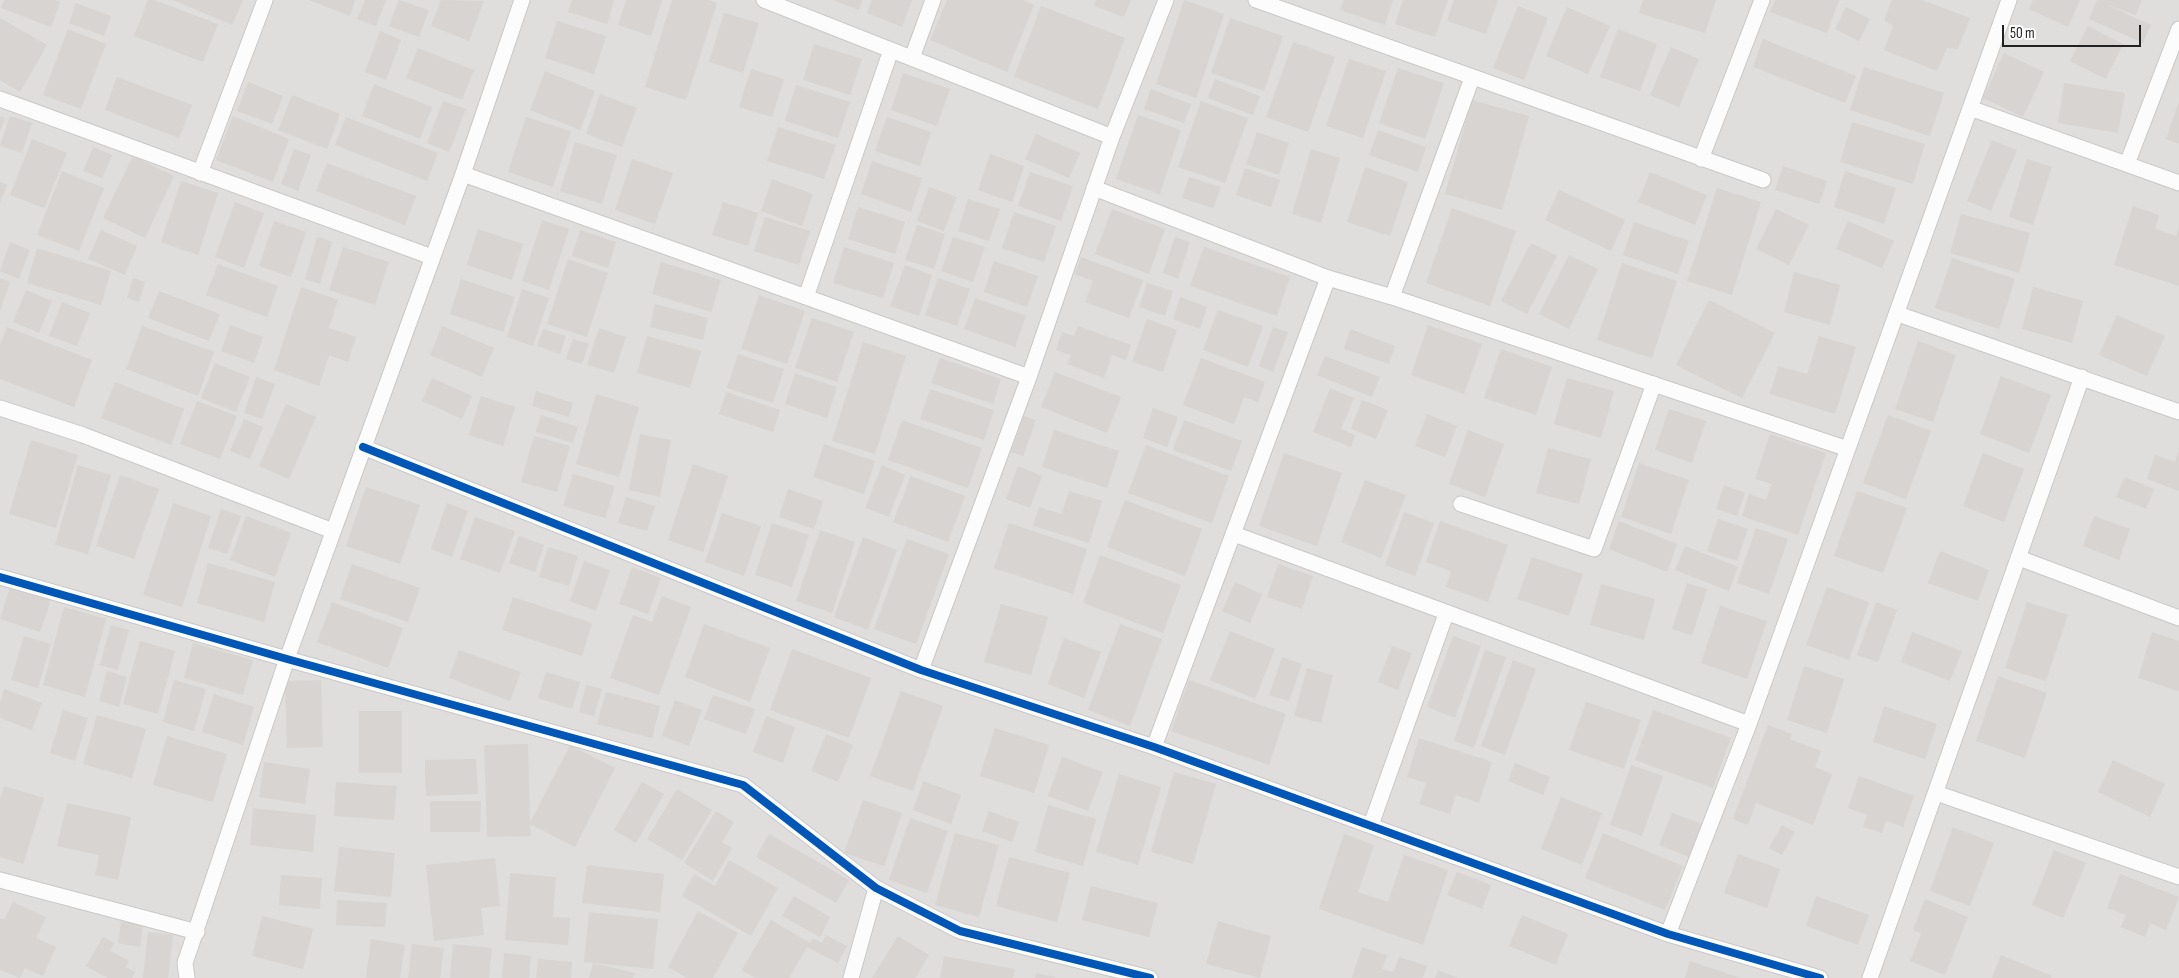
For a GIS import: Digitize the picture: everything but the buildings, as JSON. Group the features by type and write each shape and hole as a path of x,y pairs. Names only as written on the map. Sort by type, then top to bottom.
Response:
{"street":[{"path":"200,173 265,0"},
{"path":"186,978 185,963 197,932 287,659 463,174 522,0"},
{"path":"764,0 1112,137"},
{"path":"912,58 933,0"},
{"path":"921,670 1029,377 1112,137 1166,0"},
{"path":"1256,0 1763,180"},
{"path":"1702,159 1762,0"},
{"path":"1668,934 1748,724 1898,314 2009,0"},
{"path":"2127,164 2179,28"},
{"path":"806,297 891,50"},
{"path":"1392,297 1472,78"},
{"path":"0,99 432,257"},
{"path":"1970,108 2179,183"},
{"path":"463,174 1029,377"},
{"path":"1094,188 1328,278 1392,297 1848,449"},
{"path":"1154,747 1328,278"},
{"path":"1898,314 2179,412"},
{"path":"1870,978 2082,377"},
{"path":"1461,504 1594,549 1654,384"},
{"path":"0,408 83,434 333,530"},
{"path":"363,448 921,670 1154,747 1668,934 1820,978"},
{"path":"1234,534 1446,614 1748,724"},
{"path":"2019,558 2179,618"},
{"path":"0,577 287,659 743,785 876,888 960,931 1150,978"},
{"path":"1371,825 1446,614"},
{"path":"1936,793 2179,877"},
{"path":"0,880 197,932"},
{"path":"851,978 876,888"}],"shaded area":[{"path":"0,0 2179,0 2179,978 0,978"}],"cycle path":[{"path":"363,447 921,670 1154,747 1668,934 1820,978"},
{"path":"0,577 287,659 743,785 876,888 960,931 1150,978"}]}
